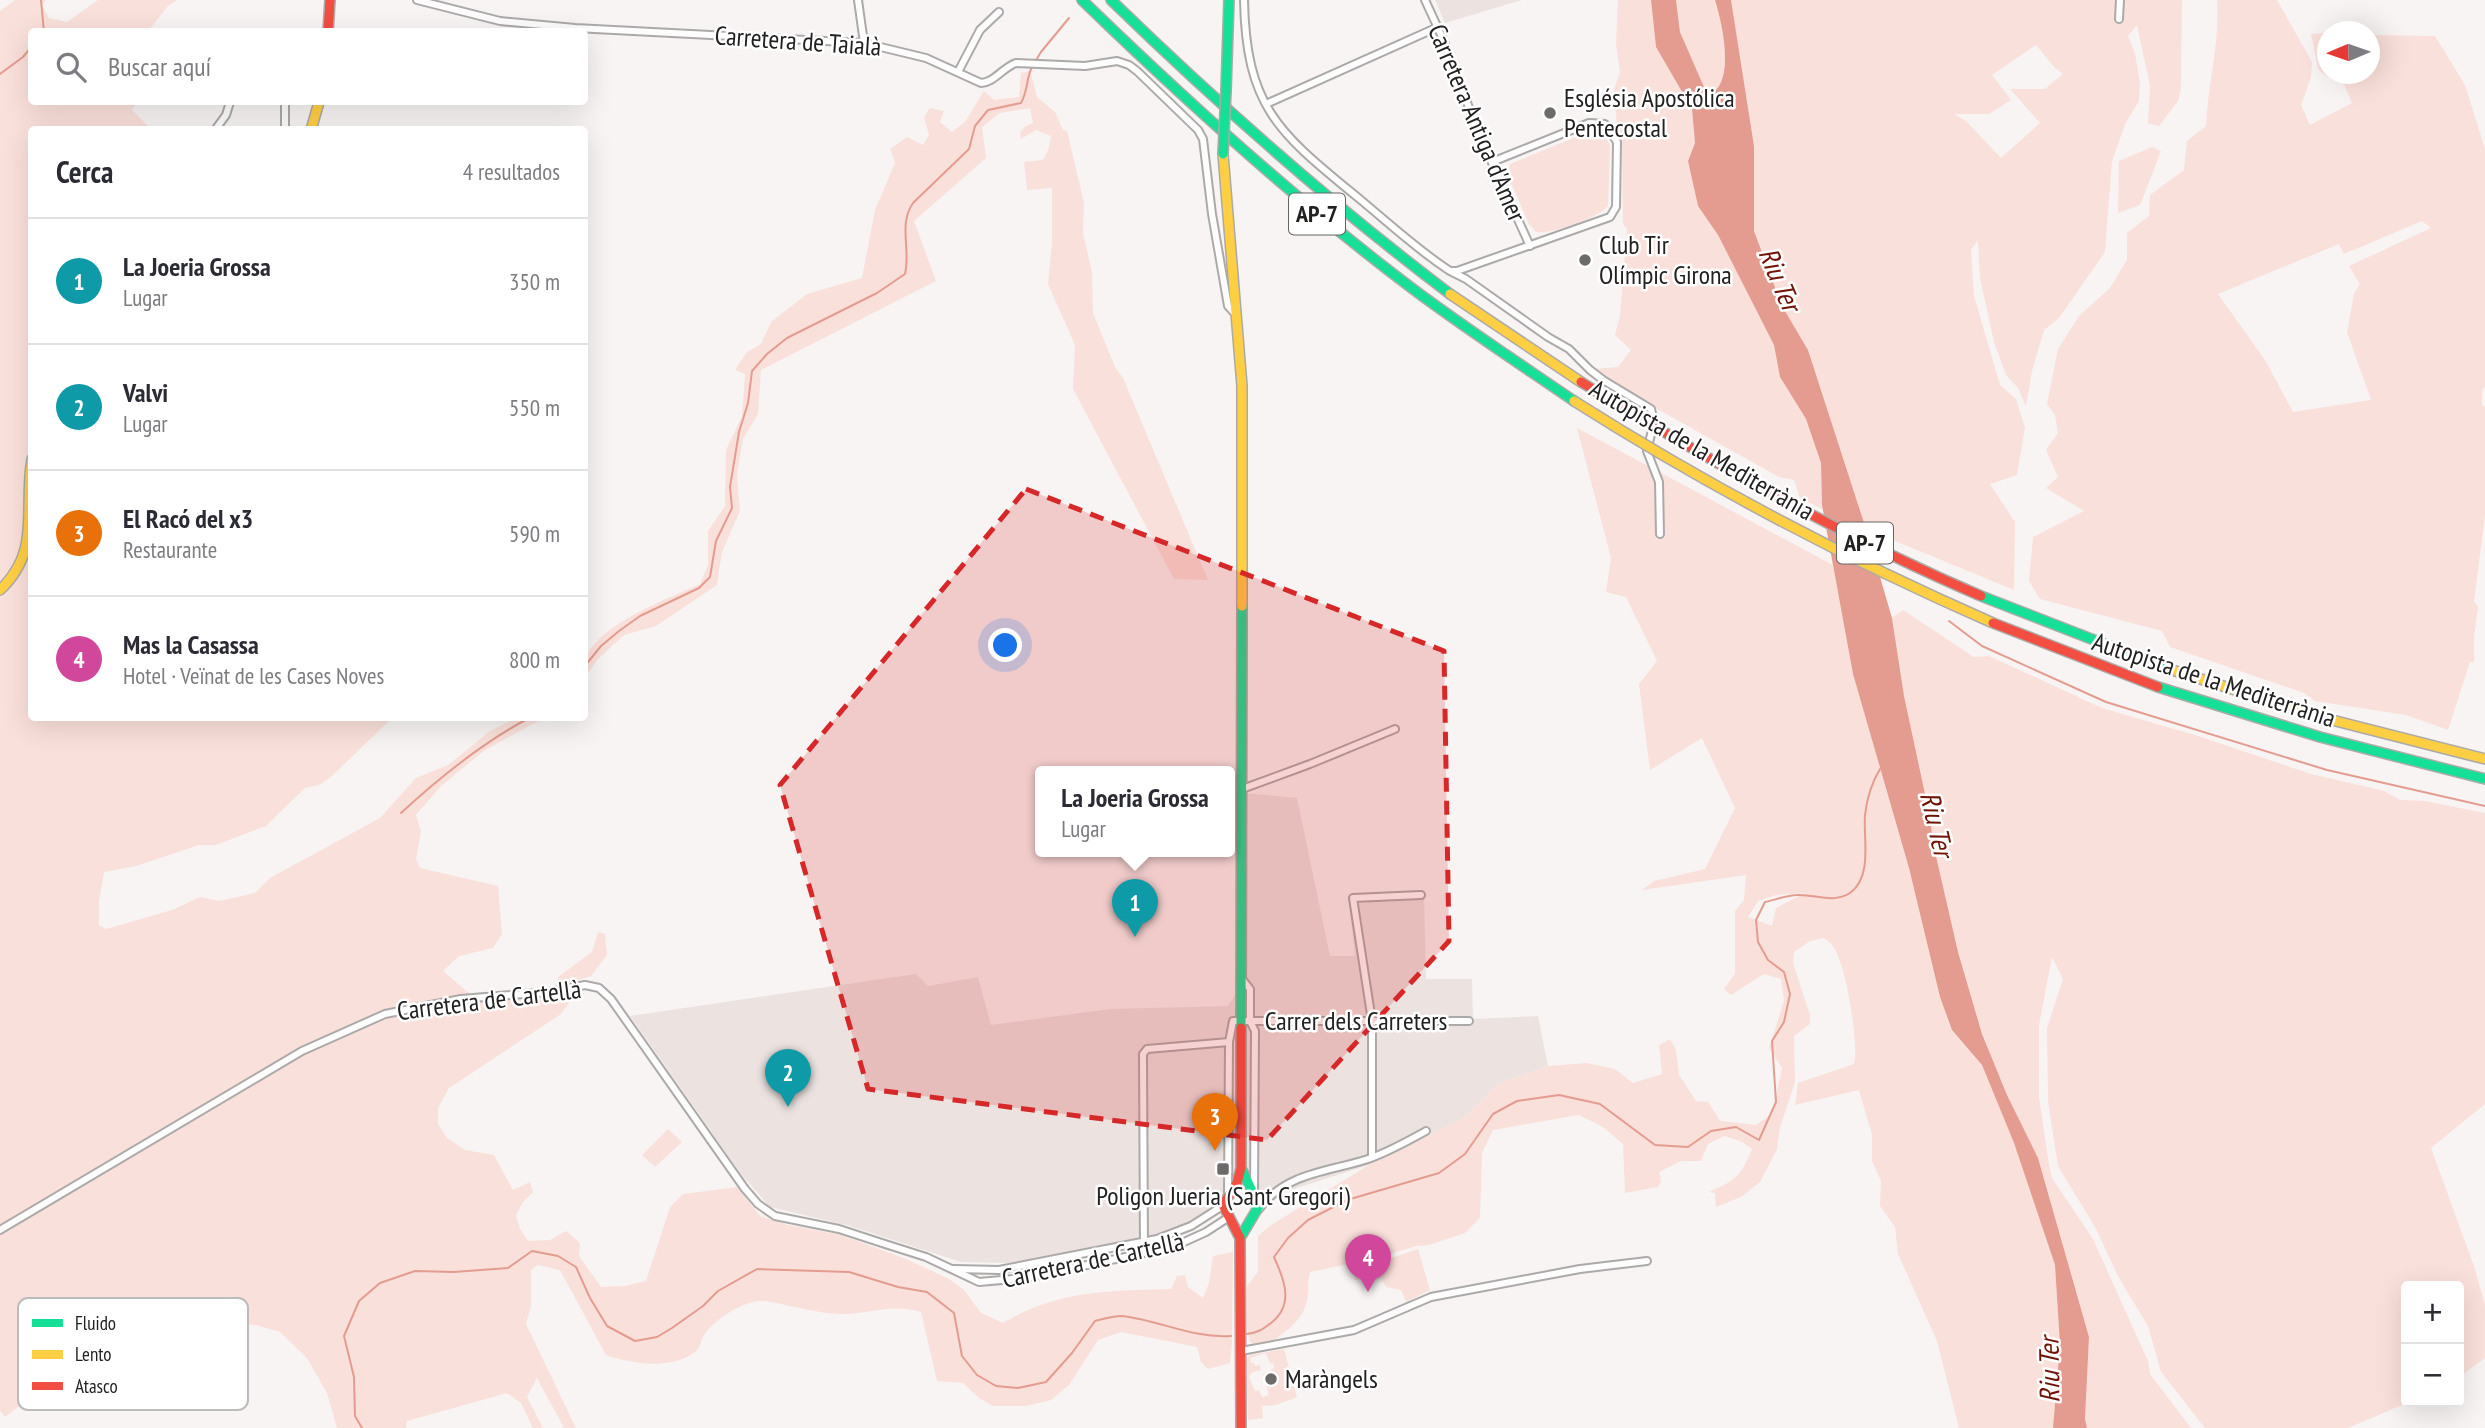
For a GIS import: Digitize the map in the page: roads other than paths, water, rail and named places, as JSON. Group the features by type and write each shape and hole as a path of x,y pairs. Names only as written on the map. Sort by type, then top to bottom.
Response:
{"main road":[{"path":"328,28 330,0"},
{"name":"Autopista de la Mediterrània","path":"1082,0 1195,108 1320,216 1463,326 1574,401 1687,470 1856,560 1991,622 2158,687 2301,732 2485,779"},
{"name":"Autopista de la Mediterrània","path":"1111,0 1211,96 1334,203 1480,314 1581,382 1717,464 1863,541 2029,617 2166,668 2293,710 2485,759"},
{"path":"1229,0 1223,154 1242,386 1242,979 1246,1021 1241,1168 1224,1206 1240,1238 1241,1428"},
{"path":"312,126 319,105"},
{"path":"0,590 21,568 25,556 28,536 28,482"},
{"path":"1240,1238 1258,1211 1259,1204 1241,1168"},
{"path":"1230,1191 1241,1187 1253,1192"},
{"path":"1231,1219 1250,1221"}],"street":[{"name":"Carretera de Taialà","path":"417,0 479,17 537,24 864,43 926,58 982,83 1016,63 1085,66 1117,61 1133,68 1198,130 1203,139 1212,214 1228,306 1238,318"},
{"path":"858,0 864,43"},
{"path":"1244,0 1248,55 1254,80 1278,125 1301,151 1450,271 1466,279 1561,344 1596,375 1651,410 1654,422 1647,451 1659,482 1660,534"},
{"name":"Carretera Antiga d'Amer","path":"1425,0 1530,246"},
{"path":"2119,19 2120,0"},
{"path":"958,72 980,30 999,12"},
{"path":"1266,104 1438,27"},
{"path":"218,126 229,105"},
{"path":"285,105 285,126"},
{"path":"1450,271 1457,271 1610,217 1616,208 1617,142 1605,124 1589,123 1492,162"},
{"path":"1242,789 1395,729"},
{"path":"1372,1157 1372,1021 1353,898 1421,895"},
{"name":"Carretera de Cartellà","path":"0,1230 302,1051 360,1024 385,1014 439,1003 550,992 585,985 599,988 611,999 745,1189 767,1212 775,1216 839,1229 926,1257 979,1282 1025,1278 1144,1252 1190,1240 1231,1219"},
{"path":"1230,1191 1228,1042 1233,1021 1246,1021 1255,1031 1253,1192 1265,1195 1274,1192 1304,1175 1372,1157 1426,1131"},
{"name":"Carrer dels Carreters","path":"1246,1021 1469,1021"},
{"path":"1144,1252 1143,1054 1147,1049 1228,1042"},
{"path":"1258,1211 1274,1192"},
{"name":"Carretera de Cartellà","path":"954,1269 999,1270 1169,1236 1224,1206"},
{"path":"1241,1348 1354,1330 1431,1297 1580,1269 1647,1261"},
{"path":"979,1271 976,1277 979,1282"}],"waterway":[{"path":"41,0 44,28"},
{"path":"1035,62 1069,18"},
{"path":"0,74 28,51"},
{"path":"588,662 601,646 640,616 699,588 710,577 716,541 732,508 730,487 752,371 787,338 877,293 905,274 906,220 913,203 969,149 975,126 988,110 1021,103 1032,67"},
{"path":"1949,621 1982,646 2106,702 2327,770 2485,806"},
{"path":"401,813 462,761 524,721"},
{"path":"1246,1334 1265,1328 1283,1308 1284,1284 1274,1257 1288,1238 1308,1220 1347,1200 1439,1173 1465,1154 1493,1114 1517,1101 1559,1095 1600,1104 1655,1145 1688,1147 1711,1131 1736,1127 1759,1140 1776,1102 1772,1041 1784,1022 1790,994 1784,972 1768,960 1758,942 1756,920 1765,902 1793,895 1837,898 1850,893 1857,886 1864,867 1867,802 1880,769"},
{"path":"362,1428 355,1416 354,1377 344,1336 359,1301 380,1283 415,1271 454,1272 508,1268 532,1251 558,1256 576,1267 607,1326 635,1341 657,1337 703,1306 718,1291 757,1269 849,1272 898,1287 927,1292 954,1313 962,1356 977,1375 996,1386 1018,1388 1046,1382 1072,1353 1095,1321 1108,1318 1122,1316 1204,1335 1231,1336"}],"place":[{"name":"Església Apostólica Pentecostal","path":"1550,113"},
{"name":"Club Tir Olímpic Girona","path":"1585,260"},
{"name":"La Joeria Grossa","path":"1135,937"},
{"name":"Valvi","path":"788,1107"},
{"name":"El Racó del x3","path":"1215,1151"},
{"name":"Poligon Jueria (Sant Gregori)","path":"1223,1169"},
{"name":"Mas la Casassa","path":"1368,1292"},
{"name":"Maràngels","path":"1271,1379"}],"water label":[{"name":"Riu Ter","path":"1780,279"},
{"name":"Riu Ter","path":"1937,824"},
{"name":"Riu Ter","path":"2049,1370"}]}
